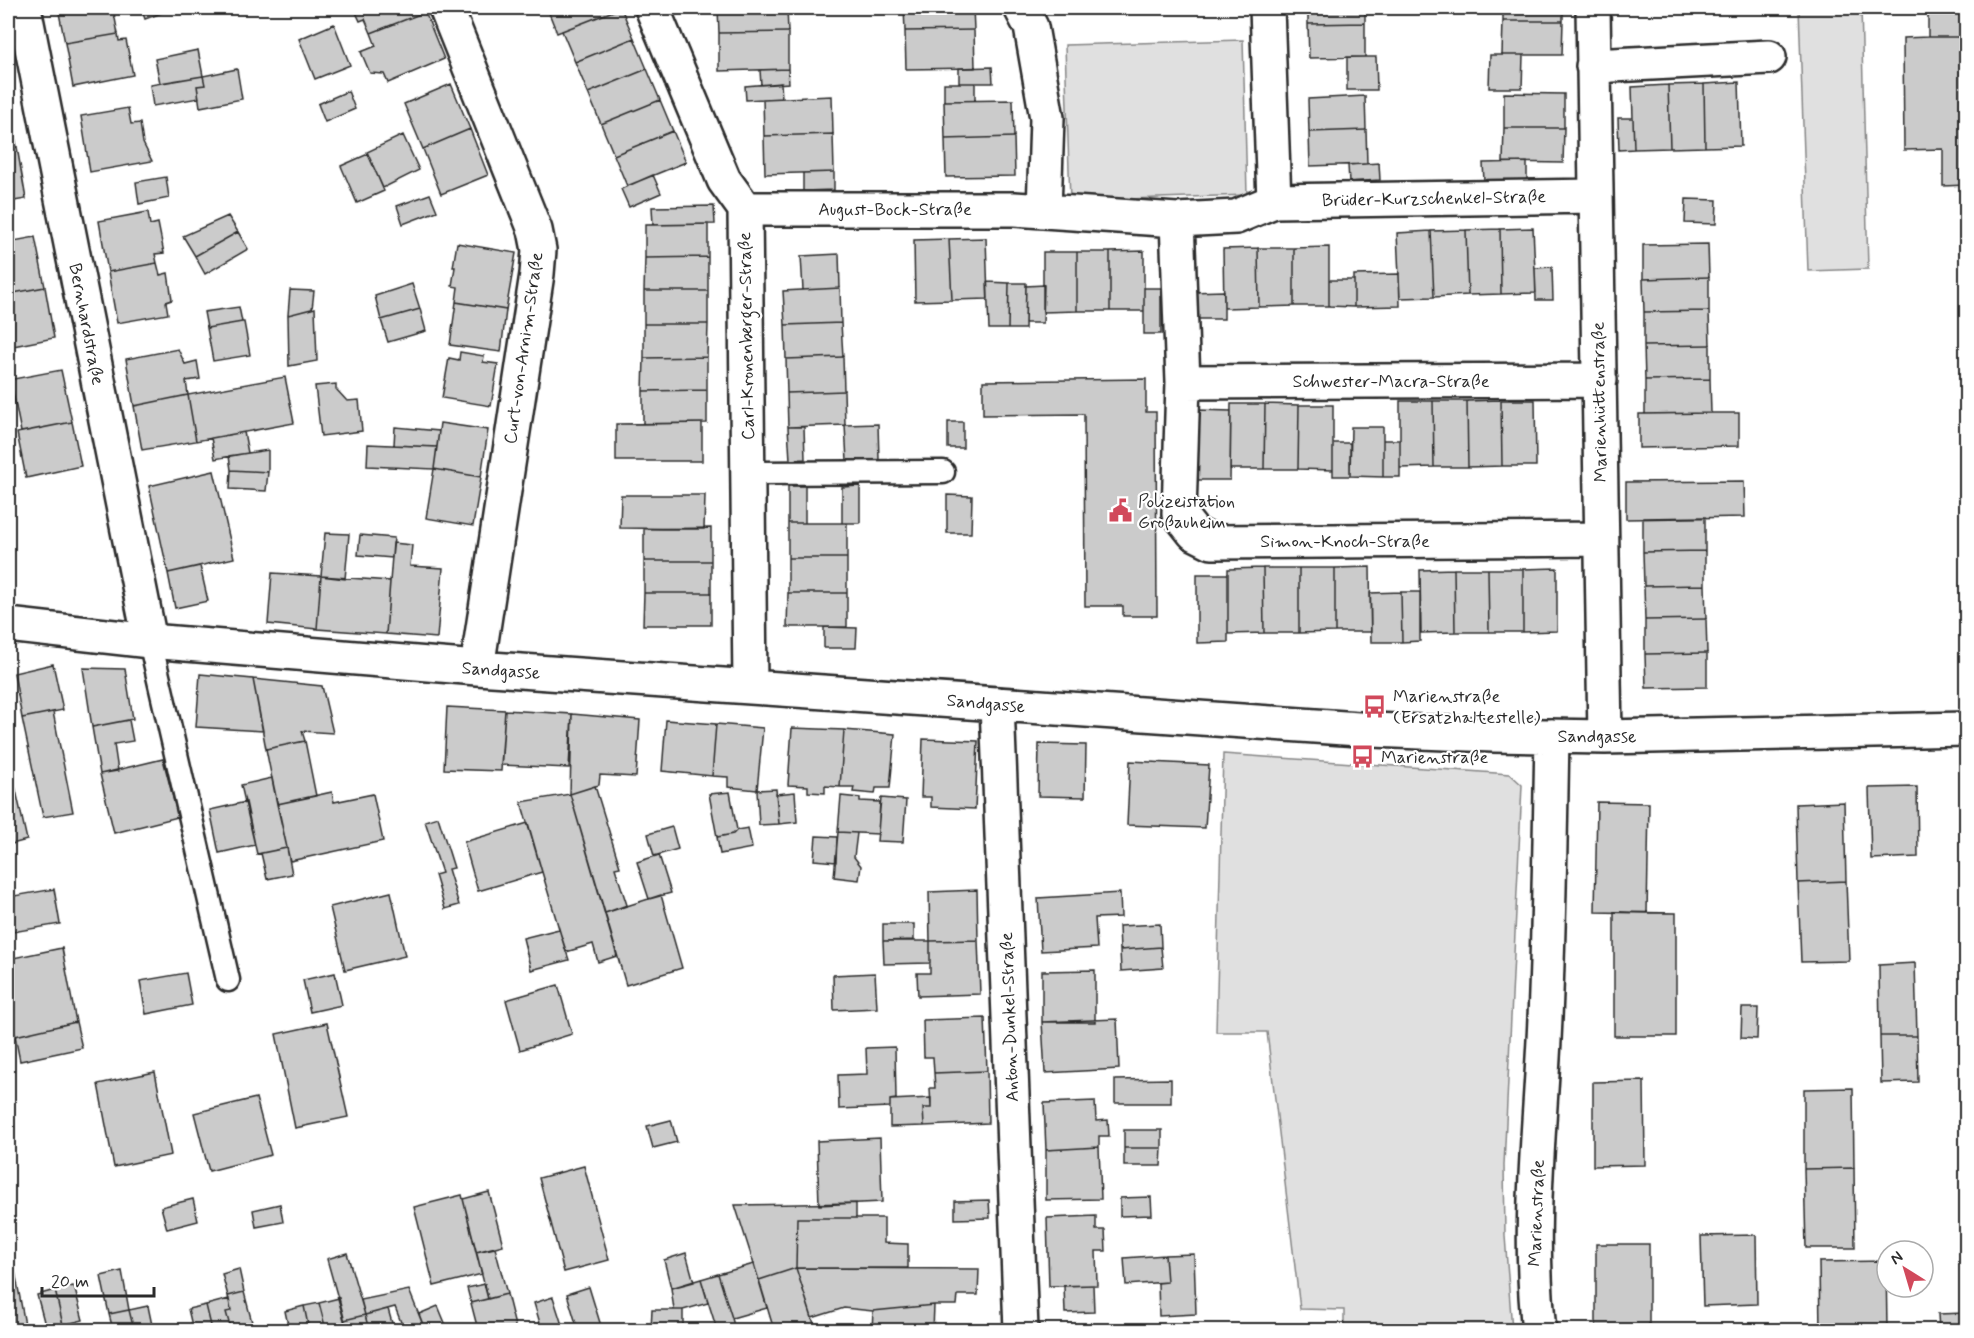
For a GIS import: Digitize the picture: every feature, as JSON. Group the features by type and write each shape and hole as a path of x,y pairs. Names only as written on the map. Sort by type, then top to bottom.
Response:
{"street":[{"name":"Bernhardstraße","path":"24,8 150,641"},
{"name":"Curt-von-Arnim-Straße","path":"446,8 535,230 539,250 477,668"},
{"name":"Carl-Kronenberger-Straße","path":"652,8 724,180 745,209 750,686"},
{"name":"Marienhüttenstraße","path":"1593,8 1594,196 1600,380 1605,737"},
{"path":"1267,15 1274,201"},
{"path":"1026,17 1047,118 1044,211"},
{"path":"1593,66 1769,57"},
{"name":"Brüder-Kurzschenkel-Straße","path":"1274,201 1594,196"},
{"name":"August-Bock-Straße","path":"745,209 1044,211 1177,220 1236,217 1274,201"},
{"name":"Simon-Knoch-Straße","path":"1177,220 1183,382 1179,514 1194,533 1212,542 1601,539"},
{"name":"Schwester-Macra-Straße","path":"1183,382 1600,380"},
{"name":"Sandgasse","path":"8,626 150,641 477,668 1373,730 1605,737 1966,729"},
{"name":"Anton-Dunkel-Straße","path":"997,704 1021,1330"},
{"name":"Marienstraße","path":"1539,1330 1534,1271 1535,1203 1547,975 1552,736"}],"lane":[{"path":"748,473 943,472"},
{"path":"150,641 228,980"}],"shaded area":[{"path":"1799,8 1861,8 1868,269 1808,271"},
{"path":"1243,40 1247,195 1070,201 1065,45"},
{"path":"1223,754 1510,774 1522,785 1504,1165 1505,1236 1512,1330 1344,1330 1344,1310 1300,1309 1267,1032 1216,1032"}],"building":[{"path":"58,8 113,8 118,34 65,43"},
{"path":"141,8 162,8 164,12 145,19"},
{"path":"354,8 423,8 425,12 371,33 365,19 360,21"},
{"path":"547,8 621,8 557,33"},
{"path":"621,8 634,38 575,62 562,31"},
{"path":"718,8 787,8 788,32 719,33"},
{"path":"904,8 973,8 974,30 905,31"},
{"path":"1308,8 1365,8 1365,23 1308,24"},
{"path":"1503,8 1563,8 1563,21 1503,21"},
{"path":"1928,8 1966,8 1966,37 1928,37"},
{"path":"425,12 444,59 388,83 384,74 370,73 361,52 376,46 371,33"},
{"path":"1503,21 1563,21 1562,55 1502,55"},
{"path":"1365,23 1365,57 1309,58 1308,24"},
{"path":"334,24 350,65 315,79 299,39"},
{"path":"974,30 975,68 906,69 905,31"},
{"path":"788,32 788,69 719,71 719,33"},
{"path":"118,34 119,41 126,40 133,75 73,87 65,43"},
{"path":"1966,37 1966,185 1943,186 1943,149 1904,150 1903,38"},
{"path":"634,38 647,69 588,93 575,62"},
{"path":"198,50 203,76 160,83 155,59"},
{"path":"1490,55 1523,55 1522,88 1489,88"},
{"path":"1347,57 1376,57 1377,90 1347,90"},
{"path":"992,67 993,83 959,83 959,68"},
{"path":"237,69 242,99 200,107 197,86 205,85 203,76"},
{"path":"647,69 660,100 601,124 588,93"},
{"path":"788,69 789,83 761,85 760,70"},
{"path":"203,76 205,85 197,86 199,98 153,106 150,85"},
{"path":"1739,82 1741,146 1705,147 1704,84"},
{"path":"781,83 782,98 746,100 745,86"},
{"path":"944,83 975,83 975,101 944,101"},
{"path":"451,84 470,129 423,149 404,104"},
{"path":"1704,84 1705,147 1670,148 1668,85"},
{"path":"1668,85 1670,148 1634,149 1632,87"},
{"path":"348,91 355,109 325,122 318,104"},
{"path":"1504,93 1564,94 1564,128 1504,128"},
{"path":"832,96 833,134 764,136 763,99"},
{"path":"1365,96 1366,130 1309,132 1308,99"},
{"path":"660,100 673,131 614,155 601,124"},
{"path":"1013,100 1014,137 945,139 944,101"},
{"path":"8,101 17,147 8,148"},
{"path":"128,108 131,124 140,123 143,143 152,161 90,172 81,116"},
{"path":"1618,118 1633,118 1634,149 1619,150"},
{"path":"1504,128 1564,128 1563,163 1503,162"},
{"path":"470,129 488,175 441,194 423,149"},
{"path":"1366,130 1367,164 1310,166 1309,132"},
{"path":"673,131 686,162 627,186 614,155"},
{"path":"833,134 834,172 765,174 764,136"},
{"path":"403,135 419,170 383,188 367,152"},
{"path":"1014,137 1015,176 946,177 945,139"},
{"path":"17,147 26,199 8,202 8,148"},
{"path":"368,154 384,191 357,203 341,166"},
{"path":"1527,162 1527,180 1484,181 1483,163"},
{"path":"1379,163 1380,180 1349,182 1348,165"},
{"path":"834,172 834,190 803,191 803,173"},
{"path":"653,175 661,193 629,207 621,189"},
{"path":"166,177 169,198 139,204 136,182"},
{"path":"430,194 437,211 403,224 397,206"},
{"path":"1686,199 1717,200 1716,224 1685,223"},
{"path":"714,206 715,224 653,225 652,207"},
{"path":"148,212 150,225 158,223 164,253 155,254 157,263 108,272 99,221"},
{"path":"228,216 238,232 195,256 183,236"},
{"path":"708,224 708,257 645,258 645,225"},
{"path":"1533,228 1536,293 1501,294 1500,229"},
{"path":"1500,229 1501,294 1468,295 1466,230"},
{"path":"1466,230 1468,295 1434,297 1431,231"},
{"path":"1431,231 1434,297 1400,298 1397,233"},
{"path":"238,232 248,249 205,274 195,256"},
{"path":"35,237 45,287 8,294 8,242"},
{"path":"986,238 988,299 952,300 949,239"},
{"path":"949,239 952,300 915,301 914,240"},
{"path":"457,243 516,253 506,310 456,302 458,287 452,286"},
{"path":"1708,244 1709,277 1643,279 1643,245"},
{"path":"1329,247 1329,306 1294,306 1294,248"},
{"path":"1258,248 1259,307 1224,308 1223,249"},
{"path":"1258,248 1294,248 1294,306 1259,307"},
{"path":"1144,251 1144,311 1110,311 1110,252"},
{"path":"1043,252 1077,252 1077,311 1043,312"},
{"path":"1077,252 1110,252 1110,311 1077,311"},
{"path":"839,254 840,288 803,290 801,256"},
{"path":"708,257 708,291 644,291 645,258"},
{"path":"157,263 160,275 168,273 172,300 166,302 168,314 117,323 108,272"},
{"path":"1552,267 1553,300 1536,300 1535,268"},
{"path":"1399,274 1400,306 1354,307 1354,275"},
{"path":"1709,277 1709,311 1644,312 1643,279"},
{"path":"1329,280 1354,280 1354,307 1329,306"},
{"path":"987,282 1009,283 1008,329 989,329"},
{"path":"1009,283 1026,283 1025,329 1008,329"},
{"path":"412,284 420,309 381,320 375,296"},
{"path":"1044,285 1043,323 1025,323 1026,286"},
{"path":"45,287 54,338 8,347 8,294"},
{"path":"840,288 841,323 785,325 783,291"},
{"path":"1144,288 1161,288 1161,334 1144,334"},
{"path":"290,290 314,291 312,309 288,315"},
{"path":"644,291 708,291 708,324 644,324"},
{"path":"1224,291 1224,319 1191,319 1190,292"},
{"path":"456,302 506,310 501,352 450,345"},
{"path":"239,307 242,322 207,328 204,312"},
{"path":"315,308 317,361 289,366 288,315"},
{"path":"420,309 426,331 388,342 381,320"},
{"path":"1709,311 1710,345 1644,346 1644,312"},
{"path":"244,322 250,355 213,361 207,328"},
{"path":"841,323 843,357 786,359 785,325"},
{"path":"644,324 708,324 707,357 644,358"},
{"path":"1710,345 1710,379 1645,380 1644,346"},
{"path":"178,349 185,364 197,361 200,379 186,381 188,395 134,406 126,359"},
{"path":"460,352 484,356 483,362 498,364 491,406 442,398 449,358 459,360"},
{"path":"707,357 707,390 643,391 644,358"},
{"path":"843,357 844,391 787,393 786,359"},
{"path":"61,370 72,422 21,432 13,392 8,393 8,380"},
{"path":"285,377 294,423 196,441 188,395"},
{"name":"Polizeistation Großauheim","path":"1146,379 1146,412 1156,412 1157,616 1123,616 1123,606 1085,606 1084,414 983,415 983,381"},
{"path":"1710,379 1711,413 1645,414 1645,380"},
{"path":"336,384 336,389 347,401 359,400 362,431 321,436 315,386"},
{"path":"707,390 707,423 643,424 643,391"},
{"path":"844,391 845,425 788,427 787,393"},
{"path":"188,395 196,441 142,450 134,406"},
{"path":"1501,400 1535,400 1536,466 1502,466"},
{"path":"1501,400 1502,466 1468,467 1467,401"},
{"path":"1400,401 1433,401 1434,467 1400,468"},
{"path":"1433,401 1467,401 1468,467 1434,467"},
{"path":"1231,404 1265,404 1264,469 1230,469"},
{"path":"1265,404 1299,405 1298,469 1264,469"},
{"path":"1299,405 1333,405 1333,470 1298,469"},
{"path":"1197,410 1231,411 1230,480 1196,480"},
{"path":"1739,413 1739,446 1639,448 1639,414"},
{"path":"72,422 81,466 26,478 17,433"},
{"path":"948,422 963,422 963,448 948,448"},
{"path":"440,423 488,430 481,477 434,469"},
{"path":"702,423 702,461 616,461 616,424"},
{"path":"878,424 879,460 847,461 845,425"},
{"path":"395,427 439,431 437,447 394,445"},
{"path":"788,427 804,427 805,459 790,460"},
{"path":"1351,427 1383,427 1383,477 1350,476"},
{"path":"244,432 248,453 215,459 211,438"},
{"path":"1383,440 1400,440 1400,477 1383,477"},
{"path":"1333,443 1350,443 1350,476 1333,476"},
{"path":"368,444 437,447 434,469 367,466"},
{"path":"268,450 268,472 231,470 229,456"},
{"path":"434,469 481,477 473,526 426,518"},
{"path":"231,470 268,472 266,491 230,489"},
{"path":"214,471 234,558 168,573 149,486"},
{"path":"1744,481 1745,517 1626,519 1626,482"},
{"path":"788,486 805,486 805,523 788,523"},
{"path":"860,486 860,523 842,523 842,487"},
{"path":"621,495 705,495 704,529 620,528"},
{"path":"947,495 972,496 971,533 947,533"},
{"path":"1705,517 1705,551 1643,552 1643,518"},
{"path":"788,523 847,523 847,558 788,558"},
{"path":"711,528 711,561 644,561 644,529"},
{"path":"325,533 349,534 345,579 321,576"},
{"path":"360,535 394,538 392,558 358,555"},
{"path":"393,543 412,545 410,566 443,568 437,638 386,634"},
{"path":"1705,551 1705,585 1644,586 1643,552"},
{"path":"788,558 847,558 847,593 788,593"},
{"path":"644,561 711,561 711,593 644,593"},
{"path":"200,566 208,601 175,608 168,573"},
{"path":"1370,567 1371,632 1335,632 1335,568"},
{"path":"1263,568 1264,633 1228,634 1228,569"},
{"path":"1263,568 1299,568 1299,633 1264,633"},
{"path":"1299,568 1335,568 1335,632 1299,633"},
{"path":"1557,568 1557,631 1523,632 1523,569"},
{"path":"1454,569 1455,632 1421,633 1420,570"},
{"path":"1454,569 1488,569 1489,632 1455,632"},
{"path":"1488,569 1523,569 1523,632 1489,632"},
{"path":"272,573 321,576 317,629 268,624"},
{"path":"1197,574 1228,574 1228,642 1197,643"},
{"path":"321,576 390,581 386,634 317,629"},
{"path":"1705,585 1706,619 1645,620 1644,586"},
{"path":"1401,592 1420,592 1420,641 1402,642"},
{"path":"1401,592 1402,642 1371,642 1370,593"},
{"path":"644,593 711,593 711,625 643,625"},
{"path":"788,593 847,593 847,627 787,627"},
{"path":"1706,619 1707,653 1645,654 1645,620"},
{"path":"824,627 857,628 856,648 824,648"},
{"path":"1707,653 1707,687 1646,688 1645,654"},
{"path":"53,664 63,710 22,718 14,673"},
{"path":"83,668 125,669 133,719 92,727"},
{"path":"200,674 253,679 263,731 196,727"},
{"path":"253,679 322,686 333,733 302,731 305,741 266,749"},
{"path":"447,707 505,710 501,771 444,769"},
{"path":"505,710 572,714 569,768 501,765"},
{"path":"53,712 73,812 43,817 22,718"},
{"path":"572,714 640,720 636,777 600,775 599,785 570,794"},
{"path":"129,720 133,741 114,744 118,771 100,774 92,727"},
{"path":"666,720 716,724 712,776 662,771"},
{"path":"716,724 763,728 757,790 728,787 728,777 712,776"},
{"path":"792,728 844,730 840,787 825,786 825,793 808,792 808,786 788,785"},
{"path":"844,730 895,734 890,788 876,788 875,794 853,792 854,787 840,787"},
{"path":"923,739 978,741 975,809 931,807 931,797 921,797"},
{"path":"305,741 316,796 277,804 266,749"},
{"path":"1039,744 1086,745 1085,797 1038,796"},
{"path":"163,759 178,817 114,833 100,774"},
{"path":"1130,761 1209,765 1205,828 1127,825"},
{"path":"11,768 27,840 8,845 8,769"},
{"path":"272,778 287,848 257,854 241,785"},
{"path":"595,786 620,867 615,868 627,905 605,913 570,794"},
{"path":"1917,787 1918,857 1871,859 1869,788"},
{"path":"776,789 779,824 759,825 757,790"},
{"path":"332,792 334,802 373,794 383,841 290,861 277,804"},
{"path":"730,792 737,830 733,834 717,837 709,794"},
{"path":"795,792 797,822 779,824 776,794"},
{"path":"570,794 617,956 598,962 593,944 566,952 521,802"},
{"path":"841,796 860,798 860,801 880,802 878,834 838,832"},
{"path":"881,798 906,800 903,842 877,841"},
{"path":"246,802 255,845 219,853 210,810"},
{"path":"1597,802 1649,803 1647,913 1595,912"},
{"path":"1844,802 1846,881 1798,883 1796,804"},
{"path":"438,817 454,868 448,869 459,905 445,909 435,875 442,873 425,821"},
{"path":"528,823 542,872 478,891 464,842"},
{"path":"672,827 678,849 654,856 648,834"},
{"path":"748,828 752,848 720,854 717,837"},
{"path":"838,832 857,833 854,857 861,866 859,880 834,877"},
{"path":"816,836 837,837 836,862 814,860"},
{"path":"287,848 292,874 267,879 261,853"},
{"path":"659,855 671,893 649,899 637,862"},
{"path":"1846,881 1849,961 1801,962 1798,883"},
{"path":"54,889 60,924 13,932 8,897"},
{"path":"977,890 978,940 930,941 929,892"},
{"path":"391,892 405,956 345,970 330,907"},
{"path":"1120,893 1121,917 1095,918 1097,948 1041,951 1038,898"},
{"path":"661,895 682,968 626,985 605,913"},
{"path":"1614,912 1676,913 1676,1036 1614,1036"},
{"path":"883,924 914,924 914,940 883,941"},
{"path":"1160,924 1161,947 1120,950 1119,926"},
{"path":"559,929 569,960 531,970 523,938"},
{"path":"978,940 980,994 918,996 917,973 930,973 930,941"},
{"path":"883,941 930,941 930,963 884,964"},
{"path":"1161,947 1163,968 1121,971 1120,950"},
{"path":"62,948 76,1022 15,1036 8,998 8,959"},
{"path":"1915,963 1917,1036 1880,1036 1879,965"},
{"path":"1095,970 1095,1022 1042,1022 1042,971"},
{"path":"186,973 192,1005 146,1014 140,981"},
{"path":"335,973 342,1005 310,1012 303,980"},
{"path":"875,973 877,1008 834,1010 833,975"},
{"path":"558,985 572,1034 520,1050 506,1000"},
{"path":"1742,1008 1758,1008 1757,1039 1741,1038"},
{"path":"985,1018 987,1071 934,1073 933,1057 924,1057 923,1020"},
{"path":"1117,1019 1119,1069 1045,1073 1042,1022"},
{"path":"76,1022 82,1048 20,1061 15,1036"},
{"path":"327,1023 348,1117 295,1128 276,1034"},
{"path":"1880,1036 1917,1036 1918,1082 1881,1083"},
{"path":"895,1047 896,1099 890,1100 890,1107 839,1109 838,1075 867,1074 866,1048"},
{"path":"987,1071 988,1123 924,1126 923,1108 931,1108 930,1088 935,1088 934,1073"},
{"path":"155,1072 171,1155 114,1167 98,1084"},
{"path":"1171,1079 1171,1103 1115,1103 1115,1080"},
{"path":"1644,1081 1645,1165 1593,1166 1593,1082"},
{"path":"1853,1088 1854,1168 1804,1169 1804,1089"},
{"path":"256,1098 271,1155 209,1171 194,1113"},
{"path":"931,1098 931,1108 923,1108 924,1126 890,1127 890,1100"},
{"path":"1095,1101 1096,1121 1108,1120 1109,1136 1099,1136 1099,1147 1046,1150 1044,1103"},
{"path":"671,1120 677,1142 653,1148 647,1126"},
{"path":"1124,1130 1162,1130 1162,1148 1124,1148"},
{"path":"880,1138 882,1202 819,1205 817,1141"},
{"path":"1099,1147 1101,1199 1046,1200 1046,1150"},
{"path":"1124,1148 1162,1148 1161,1166 1124,1166"},
{"path":"584,1166 609,1260 564,1272 539,1178"},
{"path":"1854,1168 1855,1248 1806,1248 1804,1169"},
{"path":"489,1192 503,1245 476,1252 463,1199"},
{"path":"462,1195 482,1274 434,1286 414,1207"},
{"path":"1151,1197 1152,1215 1120,1216 1120,1198"},
{"path":"193,1199 198,1221 167,1229 161,1207"},
{"path":"989,1200 990,1218 955,1219 955,1201"},
{"path":"856,1203 856,1218 797,1218 796,1268 759,1280 735,1205"},
{"path":"280,1204 283,1222 256,1227 253,1210"},
{"path":"1096,1216 1096,1230 1105,1230 1106,1251 1096,1251 1097,1285 1049,1286 1047,1218"},
{"path":"797,1218 884,1218 884,1243 908,1244 908,1268 796,1268"},
{"path":"8,1234 26,1330 8,1330"},
{"path":"1756,1235 1757,1304 1703,1306 1701,1236"},
{"path":"1596,1244 1649,1244 1649,1326 1596,1327"},
{"path":"495,1248 507,1294 488,1299 476,1252"},
{"path":"347,1253 365,1315 344,1320 327,1259"},
{"path":"686,1253 694,1282 671,1288 664,1260"},
{"path":"1194,1254 1196,1314 1159,1316 1158,1283 1167,1282 1165,1255"},
{"path":"1165,1255 1167,1282 1126,1285 1124,1258"},
{"path":"1875,1261 1875,1299 1887,1299 1887,1330 1820,1330 1819,1262"},
{"path":"754,1264 767,1308 732,1318 718,1274"},
{"path":"796,1268 979,1269 978,1295 958,1295 957,1305 873,1311 844,1308 812,1318"},
{"path":"796,1268 816,1330 774,1330 759,1280"},
{"path":"239,1269 244,1292 228,1296 222,1274"},
{"path":"122,1271 129,1310 109,1314 101,1276"},
{"path":"718,1274 735,1330 717,1330 701,1279"},
{"path":"701,1279 708,1303 683,1310 674,1310 671,1288"},
{"path":"485,1284 488,1299 471,1303 467,1288"},
{"path":"1093,1285 1094,1312 1065,1313 1064,1286"},
{"path":"74,1286 83,1320 63,1325 55,1290"},
{"path":"589,1287 601,1326 578,1330 567,1294"},
{"path":"55,1290 63,1325 46,1329 37,1295"},
{"path":"409,1290 425,1330 404,1330 395,1307 365,1315 361,1300"},
{"path":"244,1292 254,1330 231,1330 226,1312 231,1311 228,1296"},
{"path":"507,1294 516,1330 478,1330 471,1303"},
{"path":"553,1297 563,1328 542,1330 534,1303"},
{"path":"339,1298 347,1330 326,1330 319,1303"},
{"path":"229,1299 231,1311 226,1312 231,1330 212,1330 206,1305"},
{"path":"319,1303 326,1330 309,1330 304,1306"},
{"path":"206,1305 212,1330 193,1330 188,1309"},
{"path":"934,1305 933,1330 872,1330 873,1311"},
{"path":"148,1306 153,1330 134,1330 129,1310"},
{"path":"304,1306 309,1330 289,1330 285,1311"},
{"path":"438,1306 448,1330 425,1330 419,1314"},
{"path":"388,1309 394,1330 369,1330 365,1315"},
{"path":"129,1310 134,1330 113,1330 109,1314"},
{"path":"652,1310 683,1310 683,1330 651,1330"},
{"path":"1966,1313 1966,1330 1939,1330 1938,1314"},
{"path":"365,1315 369,1330 347,1330 344,1320"},
{"path":"1649,1326 1649,1330 1596,1330 1596,1327"},
{"path":"1257,1327 1275,1328 1275,1330 1257,1330"}],"place":[{"name":"Polizeistation Großauheim","path":"1120,511"},
{"name":"Marienstraße (Ersatzhaltestelle)","path":"1375,706"},
{"name":"Marienstraße","path":"1363,757"}]}
